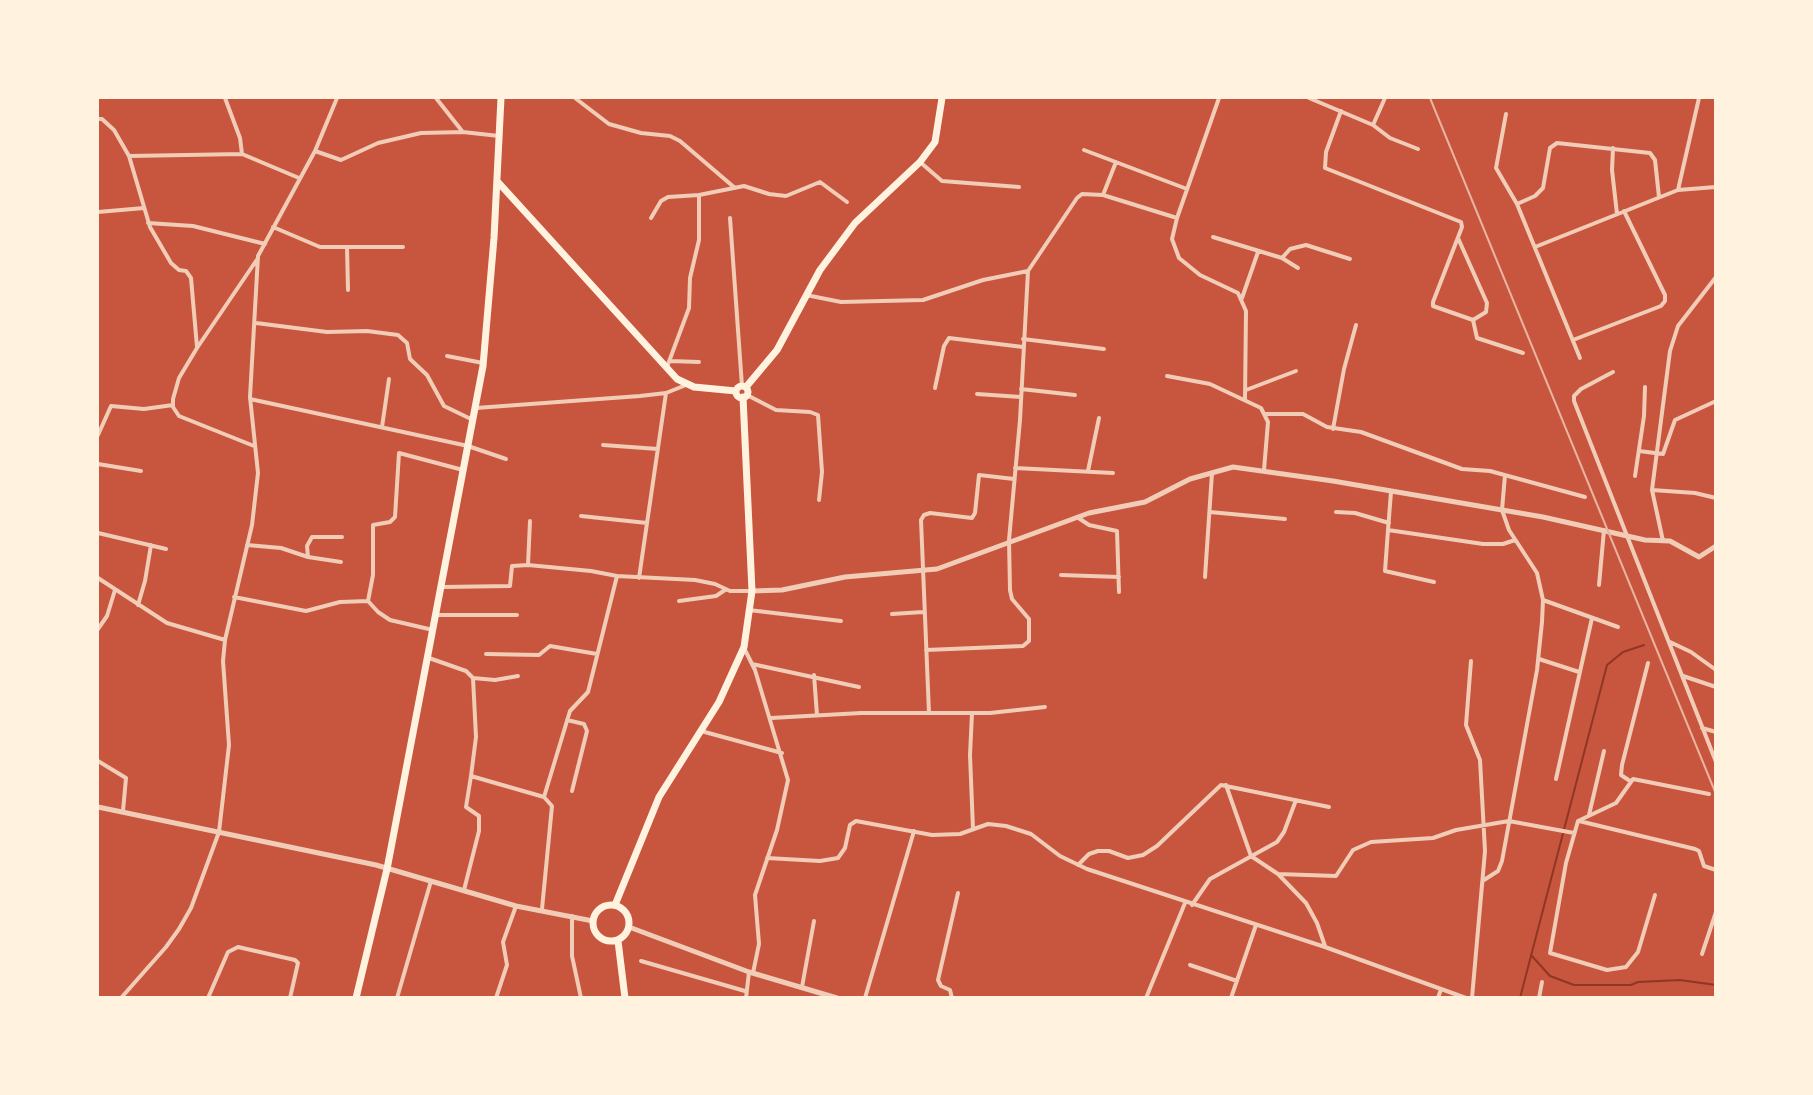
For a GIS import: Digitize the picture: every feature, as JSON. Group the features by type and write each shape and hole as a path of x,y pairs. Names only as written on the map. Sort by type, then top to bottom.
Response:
{"main road":[{"path":"356,998 387,869 484,364 490,311 501,98"},
{"path":"497,181 686,385 736,391 738,396 777,350 820,270 855,223 920,162 935,142 942,98"},
{"path":"615,905 659,797 728,685 744,647 752,591 744,391"},
{"path":"618,941 605,941 596,933 593,921 603,907 615,905 627,914 629,927 618,941 625,998"}],"street":[{"path":"225,98 240,138 242,154"},
{"path":"255,446 179,416 173,405 179,378 265,244 315,151 337,98"},
{"path":"436,98 463,132"},
{"path":"575,98 609,124 641,133 670,136 680,141 735,189"},
{"path":"1219,98 1177,218 1172,239 1179,258 1200,275 1232,288 1241,298 1246,311 1245,399"},
{"path":"1309,98 1373,125 1390,138 1418,149"},
{"path":"1373,125 1385,98"},
{"path":"1678,190 1699,98"},
{"path":"1341,111 1326,152 1325,168 1461,222 1458,238 1433,306 1473,320"},
{"path":"1506,114 1496,168 1517,204 1580,358"},
{"path":"98,119 102,119 114,130 129,156 148,224 171,263 179,270 186,271 191,278 197,348"},
{"path":"315,151 341,160 400,136 463,132 499,136"},
{"path":"1517,204 1535,196 1543,188 1553,143 1639,150 1653,156 1659,197"},
{"path":"1613,148 1612,170 1617,214"},
{"path":"1084,150 1187,189"},
{"path":"129,156 242,154 300,178"},
{"path":"920,162 942,181 1019,187"},
{"path":"1103,195 1116,162"},
{"path":"651,218 664,199 749,186 769,194 786,196 820,182 847,202"},
{"path":"1535,247 1678,190 1716,187"},
{"path":"926,650 1028,645 1029,619 1012,599 1010,590 1009,540 1021,397 1028,271 1082,194 1103,195 1177,218"},
{"path":"699,195 699,240 692,268 688,308 668,364 699,362"},
{"path":"98,212 144,208"},
{"path":"1573,340 1661,306 1665,301 1665,295 1624,211"},
{"path":"730,218 744,391 776,410 810,412 818,415 822,472 819,500"},
{"path":"148,224 193,226 265,244"},
{"path":"273,227 313,246 403,247"},
{"path":"1213,237 1282,258 1298,268"},
{"path":"1458,238 1487,303 1486,312 1473,320"},
{"path":"1282,258 1290,249 1306,245 1350,259"},
{"path":"347,247 348,290"},
{"path":"1241,298 1258,252"},
{"path":"121,998 179,929 190,908 219,832 229,745 223,661 225,640 248,545 258,473 250,399 258,256"},
{"path":"806,295 841,302 923,300 983,280 1028,271"},
{"path":"1663,541 1652,490 1674,334 1685,314 1716,277"},
{"path":"1473,320 1477,338 1523,353"},
{"path":"256,323 327,332 367,331 398,335 407,343 410,358 427,375 444,406 473,420"},
{"path":"1333,429 1344,369 1356,325"},
{"path":"935,388 944,346 949,338 1023,347"},
{"path":"1023,339 1104,349"},
{"path":"447,356 484,364"},
{"path":"1246,390 1296,371"},
{"path":"1613,372 1581,389 1574,396 1574,401 1715,761"},
{"path":"1167,375 1200,381 1245,399 1266,414 1296,412 1333,429 1362,432 1462,469 1490,471 1585,496"},
{"path":"382,427 389,379"},
{"path":"476,408 666,393 686,385"},
{"path":"1635,476 1646,387"},
{"path":"1021,389 1075,395"},
{"path":"639,578 666,393"},
{"path":"977,393 1021,397"},
{"path":"250,399 468,446 506,459"},
{"path":"1639,451 1656,454 1666,451 1675,420 1716,401"},
{"path":"98,435 111,406 144,409 173,405"},
{"path":"1264,470 1268,422 1266,414"},
{"path":"1088,471 1099,418"},
{"path":"603,445 658,449"},
{"path":"368,601 373,575 373,525 390,522 395,517 399,453 413,454 426,462 463,470"},
{"path":"98,464 141,471"},
{"path":"1015,468 1113,472"},
{"path":"441,588 510,586 512,566 528,565 591,571 616,576 695,580 715,584 725,590 752,591 782,590 845,577 921,572 944,567 1009,540 1076,517 1146,502 1190,478 1212,471 1233,468 1264,470 1502,510 1676,543 1699,557 1716,546"},
{"path":"1205,577 1212,471"},
{"path":"928,712 920,528 924,514 972,518 975,513 979,475 1014,479"},
{"path":"1484,880 1498,870 1509,821 1539,659 1543,600 1537,573 1515,540 1502,510 1505,475"},
{"path":"1652,490 1695,493 1716,498"},
{"path":"1391,492 1385,571 1434,582"},
{"path":"1210,512 1286,519"},
{"path":"1336,513 1355,513 1389,523"},
{"path":"581,516 647,523"},
{"path":"1076,517 1089,525 1117,531 1119,592"},
{"path":"528,565 530,521"},
{"path":"1388,530 1484,544 1503,544 1515,540"},
{"path":"1599,585 1604,530"},
{"path":"98,533 166,549"},
{"path":"308,557 308,546 312,537 342,537"},
{"path":"138,605 151,545"},
{"path":"248,545 281,548 308,557 341,562"},
{"path":"1062,575 1119,577"},
{"path":"544,797 567,720 574,705 588,692 616,576"},
{"path":"98,578 167,623 225,640"},
{"path":"98,629 107,616 115,590"},
{"path":"679,601 716,596 725,590"},
{"path":"234,597 306,611 340,602 368,601 390,620 434,630"},
{"path":"1543,600 1618,627"},
{"path":"749,610 841,621"},
{"path":"892,614 923,612"},
{"path":"436,615 517,615"},
{"path":"1556,779 1592,618"},
{"path":"1670,642 1691,652 1716,670"},
{"path":"486,654 539,655 550,646 597,654"},
{"path":"744,647 782,753 788,789 755,895 759,944 745,991 746,998"},
{"path":"429,658 466,671 473,678 495,680 518,676"},
{"path":"1539,659 1579,672"},
{"path":"1471,661 1466,725 1480,760 1484,825 1484,880 1472,998"},
{"path":"1630,781 1621,775 1622,765 1648,663"},
{"path":"752,664 814,675 859,687"},
{"path":"814,675 817,715"},
{"path":"1683,676 1716,687"},
{"path":"464,890 479,831 479,816 466,807 476,737 473,678"},
{"path":"771,718 928,712 972,713 1045,707"},
{"path":"972,713 970,754 973,829"},
{"path":"567,720 584,724 588,731 572,791"},
{"path":"1702,728 1716,732"},
{"path":"700,730 782,753"},
{"path":"1589,815 1604,751"},
{"path":"98,761 126,778 123,811"},
{"path":"471,776 544,797 550,802 553,813 542,909"},
{"path":"1655,896 1638,952 1626,967 1607,970 1552,956 1549,950 1578,821 1620,800 1630,781 1636,779 1709,794"},
{"path":"1078,865 1089,854 1098,851 1109,851 1128,858 1143,855 1157,846 1216,789 1226,784 1329,807"},
{"path":"1226,784 1251,856 1278,874 1314,915 1325,947"},
{"path":"1192,905 1210,879 1281,837 1296,800"},
{"path":"98,807 387,869 516,906 542,909 593,921"},
{"path":"767,858 820,861 838,858 845,848 850,825 855,821 948,835 994,824 1040,839 1060,856 1078,865 1185,903 1325,947 1466,998"},
{"path":"1278,874 1336,876 1353,850 1371,842 1433,838 1456,830 1509,821 1574,832"},
{"path":"1578,821 1695,849 1700,851 1704,866 1716,870"},
{"path":"866,998 914,831"},
{"path":"397,998 431,881"},
{"path":"952,998 950,990 941,986 938,980 958,893"},
{"path":"1146,998 1185,903"},
{"path":"496,998 507,965 502,942 516,906"},
{"path":"1702,954 1716,912"},
{"path":"572,916 572,956 580,998"},
{"path":"802,987 814,921"},
{"path":"1231,998 1256,925"},
{"path":"629,927 751,973 837,998"},
{"path":"208,998 228,951 238,947 295,960 298,963 290,998"},
{"path":"641,961 745,991"},
{"path":"1190,965 1237,981"},
{"path":"1539,998 1542,982"},
{"path":"1438,998 1441,989"}],"waterway":[{"path":"1520,998 1607,665 1623,652 1644,645"},
{"path":"1531,955 1550,976 1574,985 1631,985 1638,982 1680,980 1716,985"}],"railway":[{"path":"1430,98 1716,794"}]}
